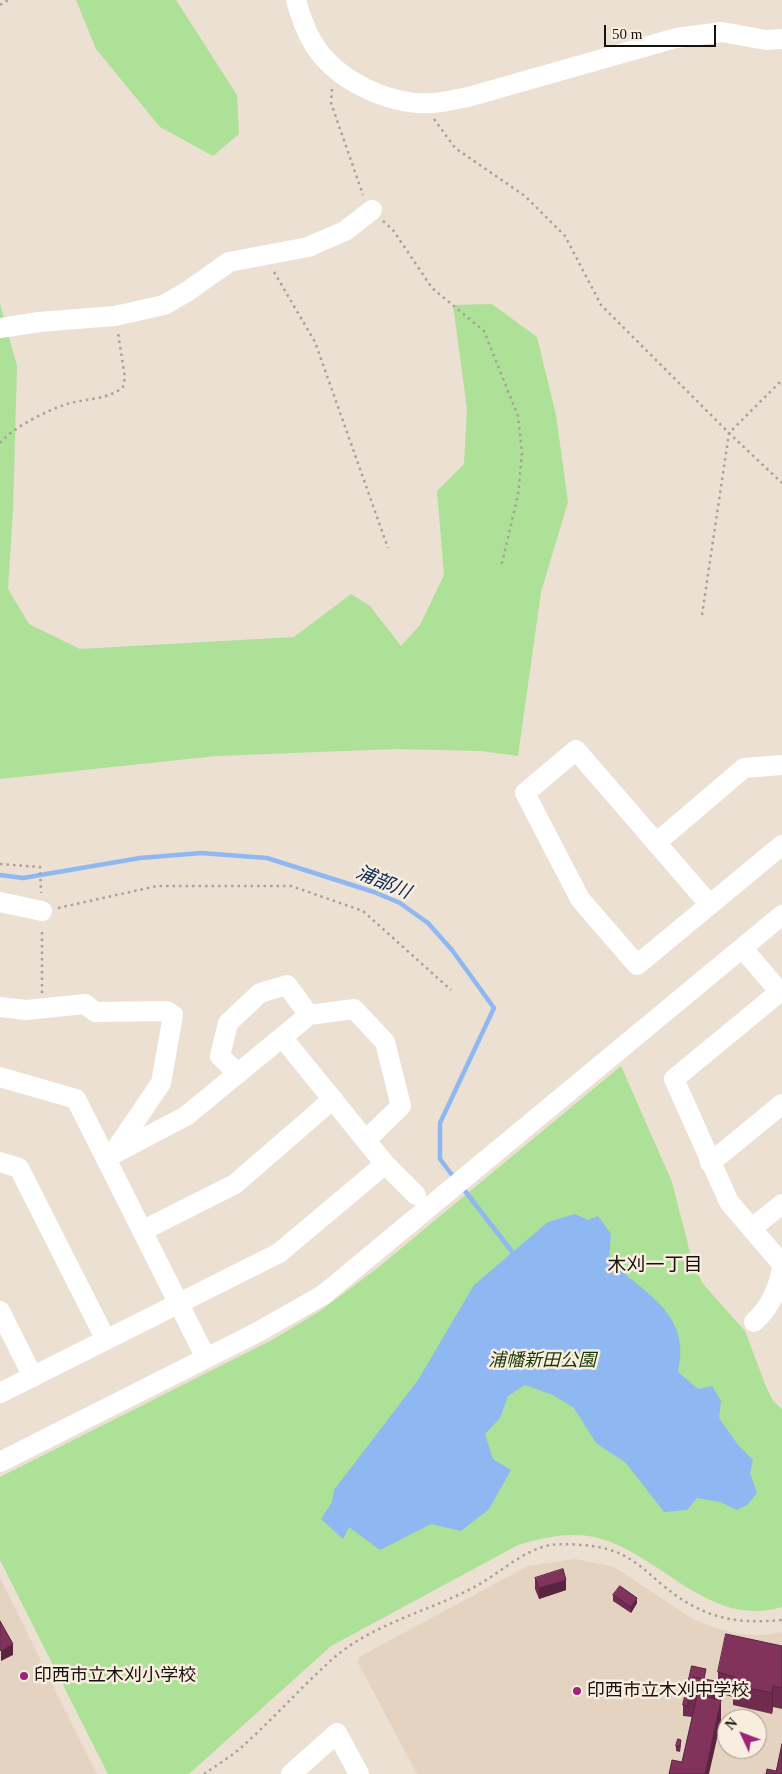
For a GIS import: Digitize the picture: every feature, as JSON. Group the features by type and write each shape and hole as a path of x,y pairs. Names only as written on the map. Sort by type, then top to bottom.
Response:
{"street":[{"path":"296,0 301,18 313,44 340,71 374,93 407,102 434,103 468,97 676,38 722,32 766,40 782,39"},
{"path":"0,328 39,322 115,316 164,305 188,291 229,262 308,247 326,241 345,231 372,210"},
{"path":"710,905 576,750 524,793 580,899 637,965 710,905 782,845"},
{"path":"656,843 744,768 782,765"},
{"path":"0,902 42,911"},
{"path":"0,1462 258,1332 322,1295 782,915"},
{"path":"742,949 781,991 674,1079 729,1202 782,1264"},
{"path":"238,1074 220,1056 228,1023 260,993 287,986 309,1015"},
{"path":"0,1008 26,1010 85,1004 95,1012 168,1011 174,1015 161,1083 110,1156"},
{"path":"110,1156 186,1116 309,1015 354,1009 385,1042 401,1106 366,1140"},
{"path":"282,1037 385,1164 416,1194"},
{"path":"0,1077 76,1099 110,1156 142,1231 206,1358"},
{"path":"142,1231 235,1184 333,1099"},
{"path":"710,1163 782,1104"},
{"path":"0,1162 20,1168 106,1340"},
{"path":"0,1393 279,1253 385,1164"},
{"path":"752,1228 782,1204"},
{"path":"754,1322 764,1312 776,1294 782,1269"},
{"path":"0,1311 33,1377"},
{"path":"291,1774 337,1733 359,1774"}],"path":[{"path":"0,5 8,0"},
{"path":"340,71 332,89 331,103 365,202 393,230 432,288 484,331 518,416 522,452 518,495 501,567"},
{"path":"421,102 455,148 525,196 565,236 601,304 729,433 782,483"},
{"path":"265,255 315,342 388,548"},
{"path":"0,443 4,438 33,419 64,405 116,394 123,388 125,378 115,316"},
{"path":"702,614 729,433 782,380"},
{"path":"0,864 40,867 42,1008"},
{"path":"42,911 158,886 291,886 363,910 451,990"},
{"path":"204,1774 242,1747 337,1655 368,1635 477,1585 528,1551 549,1545 605,1548 625,1556 637,1562 661,1584 694,1608 718,1618 752,1623 782,1620"}],"shaded area":[{"name":"印西市立木刈中学校","path":"576,1559 614,1567 691,1618 712,1627 739,1634 762,1635 782,1632 782,1774 417,1774 358,1663 359,1657 528,1566"},
{"name":"印西市立木刈小学校","path":"0,1578 97,1774 0,1774"}],"green space":[{"path":"76,0 176,0 237,95 239,134 213,156 160,127 96,49"},
{"path":"0,304 17,366 13,510 8,589 29,624 80,649 294,637 351,594 370,606 401,646 420,625 444,575 437,491 464,464 467,409 453,305 492,304 537,337 556,415 568,502 541,592 518,756 481,751 396,749 216,756 0,779"},
{"name":"浦幡新田公園","path":"621,1066 672,1182 694,1268 704,1285 745,1331 773,1401 782,1409 782,1607 757,1611 733,1608 711,1600 627,1549 594,1537 572,1535 528,1542 518,1545 331,1646 189,1774 108,1774 0,1560 0,1477 272,1340 320,1311 375,1270"}],"water":[{"path":"575,1214 588,1220 598,1216 611,1234 609,1259 662,1306 672,1319 678,1334 680,1351 678,1372 698,1389 712,1386 721,1401 719,1418 738,1445 753,1460 750,1473 757,1493 747,1505 737,1510 720,1502 697,1498 687,1510 664,1512 626,1463 596,1443 574,1408 553,1395 525,1385 508,1396 500,1418 485,1434 493,1459 511,1470 489,1509 461,1531 431,1524 380,1550 349,1527 343,1539 321,1519 332,1502 334,1490 418,1380 474,1285 548,1222"}],"building":[{"path":"563,1569 566,1580 539,1588 535,1578"},
{"path":"620,1586 637,1598 631,1607 613,1595"},
{"path":"0,1621 13,1644 1,1651 0,1650"},
{"path":"726,1634 782,1646 782,1688 773,1686 772,1693 733,1685 735,1677 718,1672"},
{"path":"692,1666 706,1669 704,1679 693,1677 688,1696 688,1706 683,1705"},
{"path":"693,1677 715,1681 712,1692 705,1691 704,1696 721,1700 719,1709 717,1709 717,1718 705,1774 669,1774 672,1760 682,1762 697,1696 688,1696"},
{"path":"678,1739 681,1740 680,1746 676,1746"},
{"path":"782,1744 782,1774 766,1774 767,1769 776,1771"}],"waterway":[{"name":"浦部川","path":"0,875 23,878 140,858 201,853 267,858 374,892 400,903 428,923 452,950 494,1008 440,1123 440,1159 455,1179"},
{"name":"浦部川","path":"462,1187 513,1253"}],"place":[{"name":"印西市立木刈小学校","path":"24,1676"},
{"name":"印西市立木刈中学校","path":"577,1691"}],"district":[{"name":"木刈一丁目","path":"655,1266"}]}
